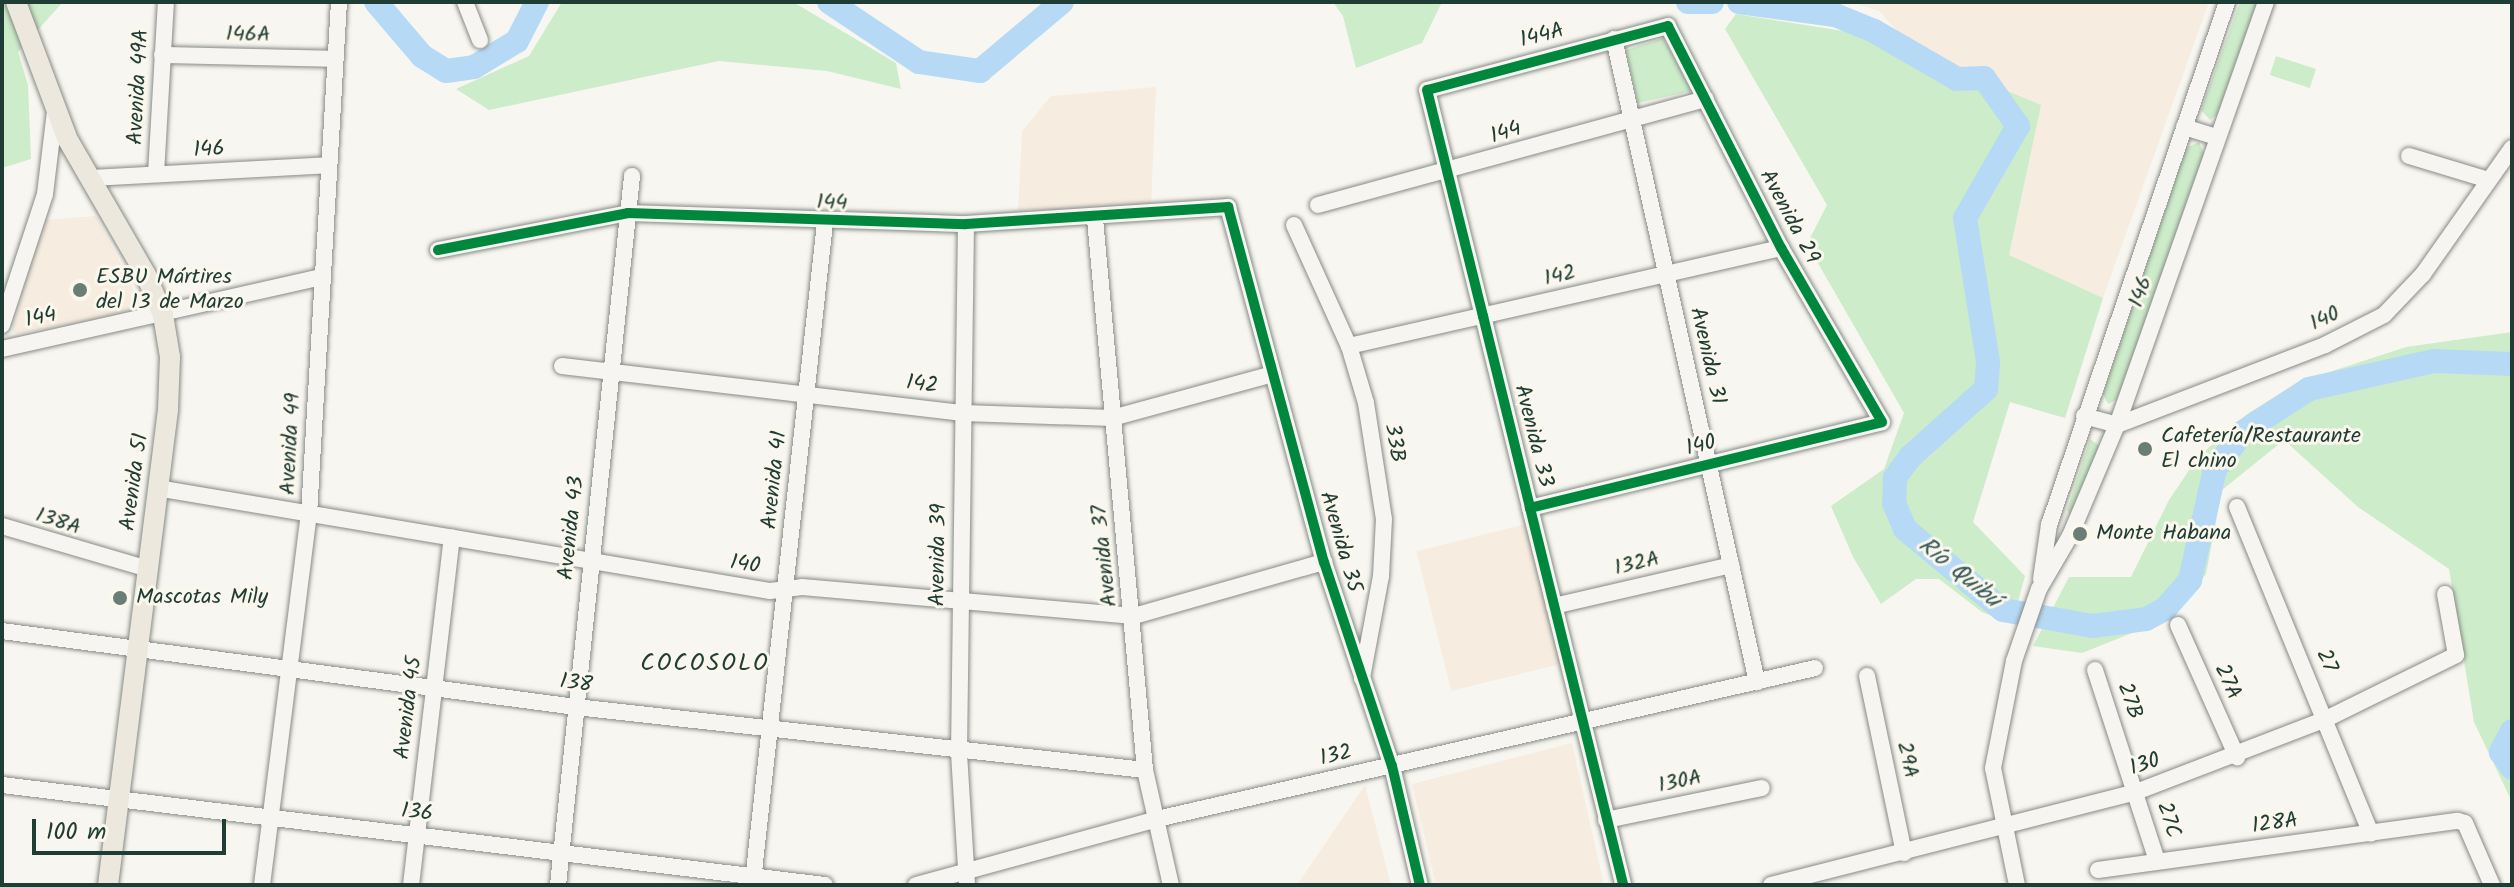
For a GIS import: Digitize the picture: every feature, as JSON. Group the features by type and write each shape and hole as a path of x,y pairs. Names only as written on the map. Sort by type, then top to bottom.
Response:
{"main road":[{"name":"Avenida 51","path":"16,2 55,111 163,315 171,380 108,885"}],"street":[{"name":"Avenida 49A","path":"156,174 166,2"},
{"name":"Avenida 49","path":"262,885 309,514 339,2"},
{"path":"465,2 480,40"},
{"name":"146","path":"2002,828 1993,768 2002,704 2039,589 2049,525 2227,2"},
{"name":"146","path":"2039,589 2070,536 2117,425 2266,2"},
{"name":"144A","path":"1427,90 1668,26"},
{"name":"Avenida 29","path":"1668,26 1781,248 1882,422"},
{"name":"Avenida 31","path":"1614,39 1757,682"},
{"name":"146A","path":"162,55 334,59"},
{"name":"Avenida 33","path":"1427,90 1623,885"},
{"name":"144","path":"1318,205 1447,173 1706,99"},
{"path":"2,325 45,194 55,111"},
{"path":"2184,127 2217,137"},
{"name":"140","path":"2117,425 2325,345 2384,315 2423,274 2485,179 2512,148"},
{"path":"2409,156 2485,179"},
{"name":"146","path":"90,178 329,165"},
{"name":"Avenida 43","path":"558,885 632,176"},
{"name":"144","path":"438,250 628,213 825,223 966,224 1095,219 1228,207"},
{"name":"Avenida 35","path":"1228,207 1324,562 1392,766 1420,885"},
{"name":"Avenida 37","path":"1095,219 1112,418 1134,616 1145,770 1171,885"},
{"name":"Avenida 41","path":"753,880 825,223"},
{"name":"Avenida 39","path":"965,879 959,753 966,224"},
{"name":"33B","path":"1294,225 1349,346 1366,403 1384,519 1377,606 1362,679"},
{"name":"142","path":"1349,346 1781,248"},
{"name":"144","path":"2,349 322,277"},
{"name":"142","path":"562,366 963,413 1112,418 1273,374"},
{"path":"2084,416 2117,425"},
{"name":"140","path":"1530,508 1882,422"},
{"name":"140","path":"157,488 591,561 785,589 1134,616 1324,562"},
{"name":"27","path":"2237,507 2371,834"},
{"name":"138A","path":"2,526 148,569"},
{"name":"Avenida 45","path":"411,885 452,537"},
{"name":"132A","path":"1554,606 1731,565"},
{"name":"130","path":"1771,885 1816,880 1904,853 2136,792 2237,757 2326,719 2456,655 2445,594"},
{"name":"27A","path":"2178,625 2237,757"},
{"name":"138","path":"2,631 139,646 576,707 959,753 1145,770"},
{"name":"132","path":"916,885 965,879 1157,819 1815,668"},
{"name":"27B","path":"2095,670 2136,792"},
{"name":"29A","path":"1867,676 1904,853"},
{"name":"136","path":"2,785 121,797 753,880 825,885"},
{"name":"130A","path":"1606,820 1762,788"},
{"name":"27C","path":"2136,792 2157,861"},
{"name":"128A","path":"2098,870 2458,821 2465,823 2492,885"},
{"path":"2002,828 2017,885"}],"shaded area":[{"path":"1851,2 2209,2 2103,298 2008,255 2040,105 2005,90 1985,70 1954,67 1906,41 1879,11"},
{"path":"1156,87 1151,208 1018,210 1022,131 1051,96"},
{"name":"ESBU Mártires del 13 de Marzo","path":"96,216 145,311 16,334 12,331 43,220"},
{"path":"1526,524 1561,664 1451,691 1416,551"},
{"path":"1572,743 1604,885 1436,885 1412,784"},
{"path":"1365,785 1391,885 1297,885"}],"green space":[{"path":"2,2 63,2 18,52 28,85 31,159 2,168"},
{"path":"562,2 793,2 896,63 901,89 827,71 719,61 489,110 456,89 529,56"},
{"path":"1333,2 1442,2 1422,43 1356,68 1343,16"},
{"path":"2240,2 2259,2 2219,113 2210,120 2201,110"},
{"path":"1736,14 1906,41 1954,67 1985,70 2005,90 2041,105 2009,255 2103,298 2065,418 2010,402 1973,522 2025,576 2012,624 1982,612 1939,579 1916,579 1881,604 1853,557 1831,506 1884,469 1904,413 1807,244 1827,205 1725,29"},
{"path":"1663,38 1692,91 1638,103 1626,50"},
{"path":"2276,56 2316,69 2310,88 2270,75"},
{"path":"2199,142 2204,154 2118,399 2108,404 2103,394 2186,148"},
{"path":"2512,332 2512,802 2474,722 2449,569 2358,507 2284,440 2222,490 2206,574 2167,619 2082,653 2033,646 2069,577 2131,577 2169,500 2198,457 2247,414 2299,382 2406,347"},
{"path":"2090,439 2101,447 2072,518 2067,510"}],"waterway":[{"name":"Río Quibú","path":"376,2 422,56 446,71 474,67 517,41 537,2"},
{"name":"Río Quibú","path":"829,2 919,62 980,71 1062,2"},
{"name":"Río Quibú","path":"1688,2 1712,2"},
{"name":"Río Quibú","path":"1739,2 1835,15 1874,31 1957,79 1984,78 2018,126 1965,218 1988,362 1986,389 1910,457 1895,478 1894,503 1905,529 2003,610 2093,626 2146,619 2165,609 2190,580 2215,469 2243,432 2309,389 2434,361 2512,364"},
{"name":"Río Quibú","path":"2512,731 2501,752 2512,768"},
{"path":"2295,885 2369,885"}],"cycle path":[{"path":"1530,508 1882,422 1781,248 1668,26 1427,90 1483,316 1530,508 1623,885"},
{"path":"438,250 628,213 966,224 1228,207 1324,562 1392,766 1420,885"}],"place":[{"name":"ESBU Mártires del 13 de Marzo","path":"80,290"},
{"name":"Cafetería/Restaurante El chino","path":"2145,449"},
{"name":"Monte Habana","path":"2080,534"},
{"name":"Mascotas Mily","path":"120,598"}],"district":[{"name":"COCOSOLO","path":"705,664"}]}
